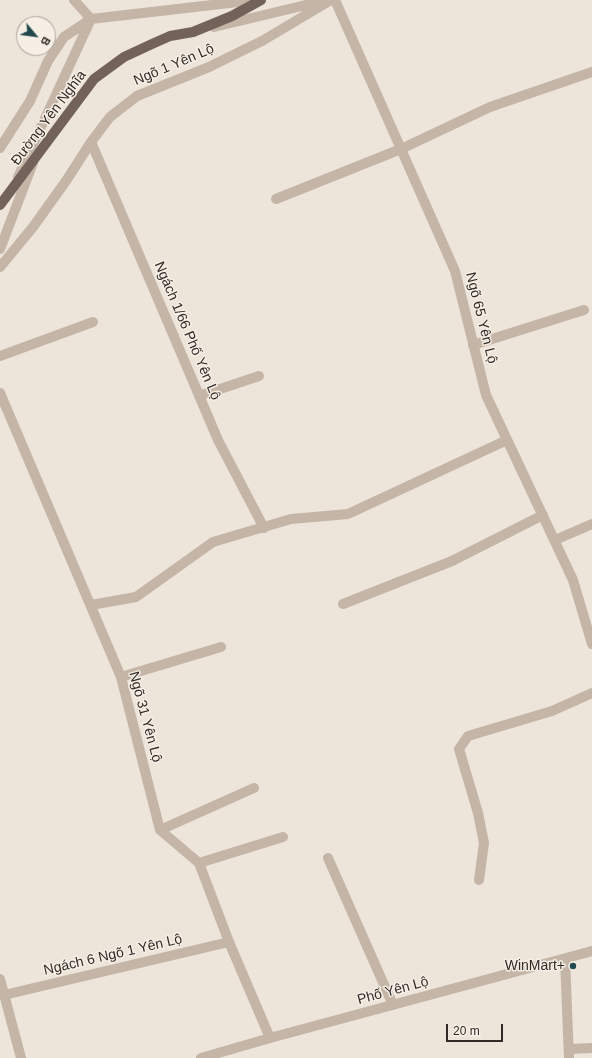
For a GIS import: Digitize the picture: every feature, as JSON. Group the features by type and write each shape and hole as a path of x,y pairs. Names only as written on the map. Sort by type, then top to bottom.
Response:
{"main road":[{"name":"Đường Yên Nghĩa","path":"0,205 94,79 124,57 170,36 193,32 232,16 260,0"}],"street":[{"path":"74,0 91,19"},
{"path":"0,148 30,101 48,61 64,37 91,19 255,0"},
{"path":"193,32 326,0"},
{"name":"Ngõ 1 Yên Lộ","path":"0,267 33,227 110,117 137,96 208,67 262,41 331,0"},
{"name":"Ngõ 65 Yên Lộ","path":"335,0 455,271 486,395 573,580 589,625 592,644"},
{"path":"11,191 91,19"},
{"path":"276,199 401,149 490,107 592,72"},
{"name":"Ngách 1/66 Phố Yên Lộ","path":"92,142 218,440 264,528"},
{"path":"0,249 34,160"},
{"path":"473,345 584,310"},
{"path":"0,356 93,322"},
{"path":"199,396 259,376"},
{"name":"Ngõ 31 Yên Lộ","path":"1,397 121,678 160,830"},
{"path":"91,605 136,597 213,542 291,519 348,514 507,440"},
{"path":"343,604 452,561 543,514"},
{"path":"555,540 592,524"},
{"path":"121,678 220,647"},
{"path":"479,880 484,843 478,813 459,748 468,736 552,711 592,693"},
{"path":"254,788 160,830 199,863 229,942 270,1038"},
{"path":"199,863 283,837"},
{"path":"328,858 393,1006"},
{"name":"Ngách 6 Ngõ 1 Yên Lộ","path":"4,995 229,942"},
{"name":"Phố Yên Lộ","path":"201,1058 592,951"},
{"path":"565,959 569,1054 592,1048"},
{"path":"0,979 21,1058"}],"place":[{"name":"WinMart+","path":"573,966"}]}
